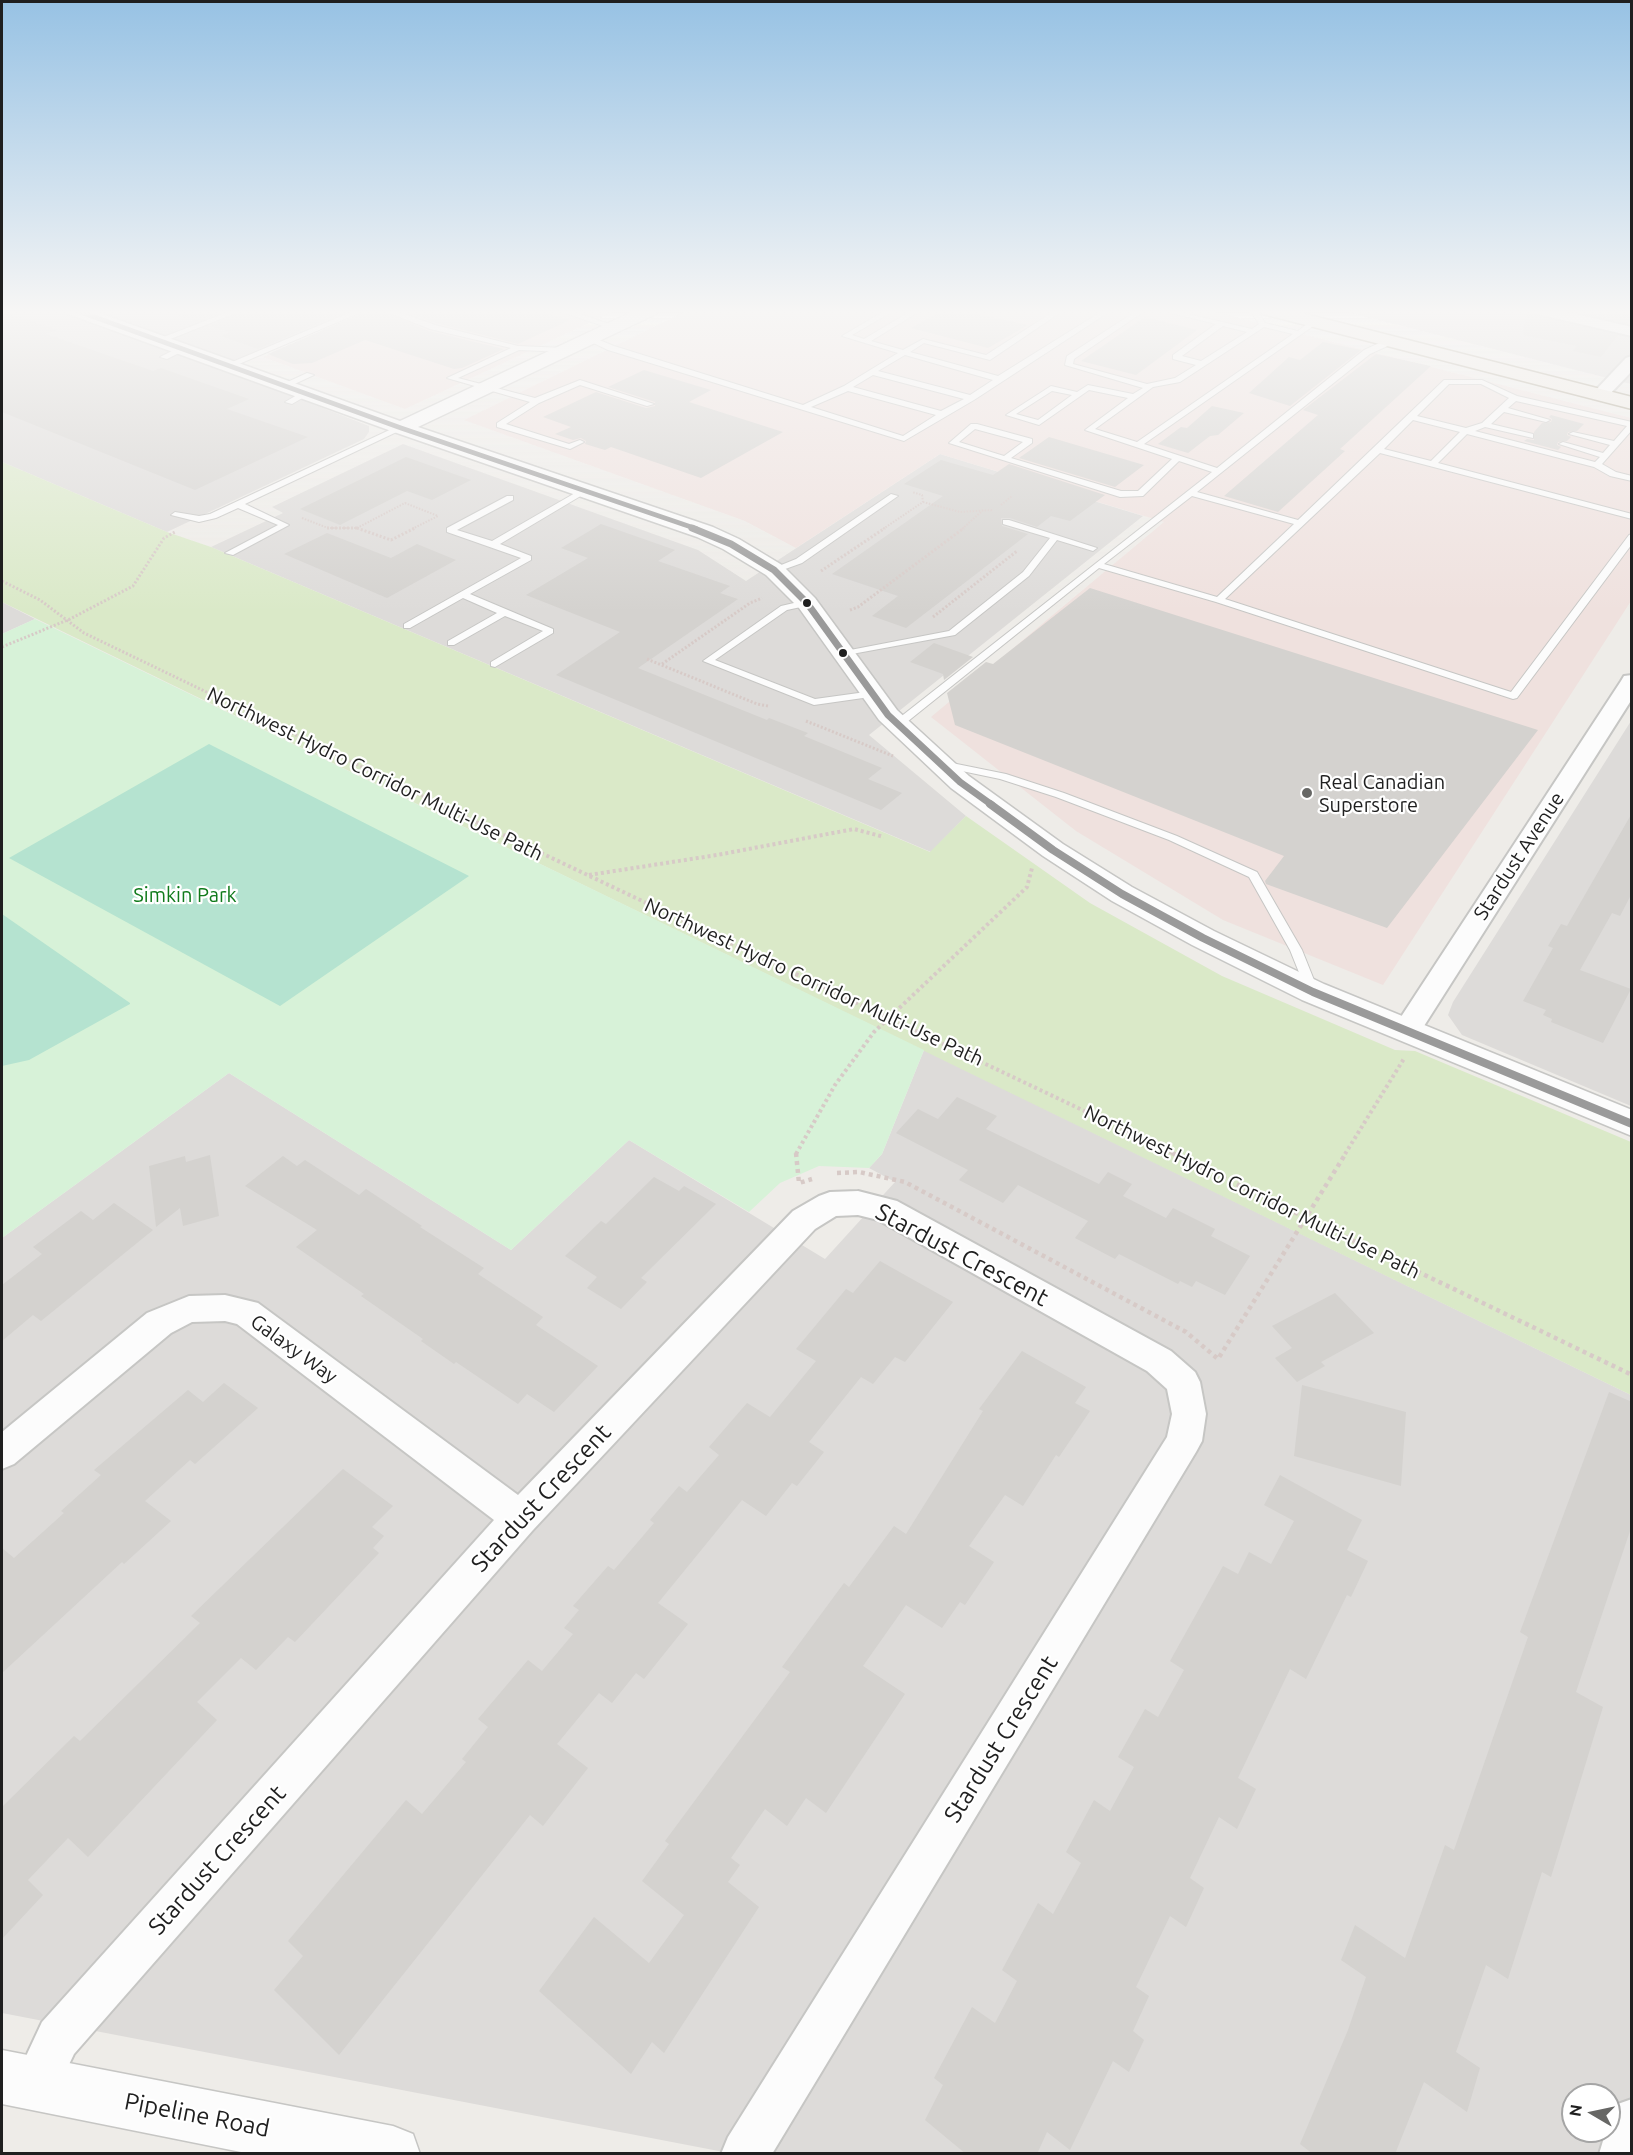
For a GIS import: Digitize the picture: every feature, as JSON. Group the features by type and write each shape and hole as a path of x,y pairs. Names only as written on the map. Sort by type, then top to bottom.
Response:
{"street":[{"path":"355,411 705,532 731,544 774,570 807,603 888,715 960,782 1036,837 1122,894 1203,938 1313,992 1632,1124"},
{"path":"401,428 438,411"},
{"name":"Stardust Avenue","path":"1413,1033 1632,681"},
{"name":"Stardust Crescent","path":"19,2080 520,1518 804,1220 830,1204 858,1203 886,1210 1159,1361 1182,1382 1189,1414 1184,1441 745,2154"},
{"name":"Galaxy Way","path":"2,1453 159,1323 189,1309 225,1308 246,1313 520,1518"},
{"name":"Pipeline Road","path":"19,2080 393,2154"},
{"path":"1623,2154 1632,2122"}],"lane":[{"path":"522,411 500,425 570,447 580,442"},
{"path":"812,411 904,438 948,411"},
{"path":"929,411 942,414"},
{"path":"1017,411 1010,415 1039,423 1055,411"},
{"path":"1116,411 1089,430 1218,471"},
{"path":"1138,445 1187,411"},
{"path":"898,724 1294,411"},
{"path":"1219,600 1302,524 1419,411"},
{"path":"1568,411 1631,425 1597,465"},
{"path":"1433,464 1465,431 1485,425 1500,412 1543,423"},
{"path":"1413,417 1597,465 1613,474 1632,479"},
{"path":"1485,425 1530,436"},
{"path":"1005,459 1029,441 974,426 952,443 1120,494 1140,494 1178,458"},
{"path":"175,515 199,519 213,516 401,428"},
{"path":"1577,431 1618,441"},
{"path":"1563,444 1606,456"},
{"path":"1378,450 1629,514"},
{"path":"493,544 585,491"},
{"path":"1191,493 1302,524"},
{"path":"774,570 799,561 894,496"},
{"path":"407,626 528,558 450,530 510,498"},
{"path":"230,553 285,525 237,504"},
{"path":"1006,522 1093,548"},
{"path":"845,654 952,633 1026,574 1055,537"},
{"path":"1097,565 1219,600 1513,696 1632,537"},
{"path":"463,595 550,631 495,664"},
{"path":"807,603 784,608 708,661 814,702 873,693"},
{"path":"451,643 505,612"},
{"path":"942,764 1002,776 1060,795 1173,838 1253,875 1296,950 1313,992"}],"path":[{"path":"923,501 960,512 995,510 1012,496"},
{"path":"299,517 328,528 357,528 391,540 438,516 405,503 357,528"},
{"path":"850,610 858,607 975,519 983,510"},
{"path":"2,647 66,621 133,586 164,538 199,519"},
{"path":"932,617 1041,532"},
{"name":"Northwest Hydro Corridor Multi-Use Path","path":"2,581 40,600 84,633 249,714 890,1018 1632,1375"},
{"path":"662,664 750,603 771,595"},
{"path":"647,659 757,705 767,705 777,709"},
{"path":"798,718 892,756 903,756"},
{"path":"589,875 717,855 854,829 884,837"},
{"path":"799,1183 796,1152 835,1085 874,1032 1027,887 1035,859 1036,837"},
{"path":"1218,1359 1306,1218 1413,1033"}],"shaded area":[{"path":"2,411 330,411 369,426 369,432 364,439 167,532 2,462"},
{"path":"483,411 1602,411 1631,418 1631,601 1383,985 1223,920 1076,831 931,717 1164,522 940,454 796,548 745,521 464,420"},
{"path":"403,444 698,550 746,581 940,454 1143,516 869,735 966,816 931,852 211,547 283,513 272,507"},
{"path":"2,602 35,619 2,634"},
{"path":"1631,721 1631,1106 1462,1035 1448,1015 1453,1002"},
{"path":"924,1050 1631,1395 1631,2153 729,2153 2,2013 2,1238 229,1073 511,1250 629,1140 825,1259 895,1182 869,1168 882,1154"}],"green space":[{"path":"2,462 167,532 211,547 930,852 966,816 1090,903 1222,976 1395,1050 1415,1051 1631,1142 1631,1395 2,602"},
{"name":"Simkin Park","path":"35,619 924,1050 882,1154 869,1168 819,1166 780,1183 749,1212 629,1140 511,1250 229,1073 2,1238 2,634"},
{"path":"209,744 469,876 280,1006 9,858"},
{"path":"2,914 130,1004 29,1060 2,1066"}],"building":[{"path":"232,411 308,437 195,490 2,412"},
{"path":"557,411 716,411 783,432 701,478 611,447 605,450 585,444 586,441 581,438 573,440 555,434 571,427 543,417"},
{"path":"1207,411 1244,413 1218,435 1210,436 1188,453 1158,444 1181,427 1187,428"},
{"path":"1305,411 1382,411 1340,449 1345,451 1278,512 1224,496 1318,415"},
{"path":"1551,415 1584,424 1577,431 1568,432 1567,435 1571,437 1567,441 1558,442 1557,445 1561,447 1558,450 1524,441 1534,440 1534,432 1542,423 1551,422 1552,419 1549,417"},
{"path":"1049,437 1144,465 1115,487 1019,458"},
{"path":"406,457 471,480 432,500 407,491 340,525 300,509"},
{"path":"941,460 993,475 1009,464 1105,495 1070,521 1051,516 1037,527 1010,518 1001,518 1002,526 1028,534 906,628 872,616 898,596 832,574 943,496 904,484"},
{"path":"601,524 675,550 658,561 730,586 720,593 738,599 638,668 767,720 769,718 808,733 804,736 882,768 868,779 902,793 881,810 556,675 620,632 526,595 588,558 561,548"},
{"path":"327,533 391,558 417,544 456,560 387,598 284,554"},
{"name":"Real Canadian Superstore","path":"1090,588 1538,730 1387,928 1266,884 1265,881 1284,856 955,725 947,693 986,662 993,664"},
{"path":"934,643 973,657 944,680 943,674 910,662"},
{"path":"1632,813 1632,893 1620,916 1612,913 1580,970 1631,989 1603,1043 1551,1022 1552,1019 1543,1015 1546,1010 1523,1001 1553,948 1548,946 1561,924 1567,926"},
{"path":"957,1097 997,1116 986,1129 1099,1184 1108,1172 1132,1184 1123,1196 1166,1218 1173,1208 1215,1229 1211,1236 1250,1256 1225,1295 1196,1281 1192,1287 1180,1281 1178,1284 1119,1254 1115,1259 1075,1238 1088,1221 1018,1185 1003,1203 959,1180 968,1170 896,1133 918,1109 938,1119"},
{"path":"210,1155 219,1216 183,1226 180,1208 156,1227 149,1166 185,1156 186,1162"},
{"path":"283,1156 297,1166 305,1160 359,1195 366,1189 422,1226 420,1227 484,1268 478,1274 543,1317 536,1325 598,1366 554,1412 527,1394 518,1404 456,1362 454,1364 421,1341 423,1339 361,1296 364,1294 296,1247 317,1230 245,1186"},
{"path":"654,1177 679,1191 684,1186 716,1204 641,1278 647,1282 621,1309 587,1288 597,1277 565,1256 601,1221 606,1224"},
{"path":"114,1203 153,1230 41,1321 33,1315 2,1341 2,1285 42,1254 33,1247 81,1211 93,1220"},
{"path":"880,1261 953,1302 905,1362 895,1357 873,1384 861,1377 809,1442 824,1452 797,1486 792,1483 766,1516 742,1500 658,1603 688,1624 644,1679 636,1673 612,1703 599,1693 557,1744 588,1768 543,1826 530,1815 339,2055 274,1990 303,1956 288,1941 406,1800 422,1814 466,1762 462,1759 488,1727 478,1719 528,1660 542,1671 573,1634 564,1628 579,1610 573,1606 608,1566 614,1570 654,1523 650,1520 679,1486 687,1492 719,1455 709,1447 747,1403 770,1417 816,1361 796,1349 846,1289 853,1293"},
{"path":"1335,1293 1374,1333 1321,1362 1325,1366 1297,1382 1275,1358 1292,1348 1272,1326"},
{"path":"1022,1351 1086,1387 1075,1403 1090,1411 1059,1457 1056,1455 1023,1506 1005,1495 969,1546 994,1562 965,1605 960,1602 942,1628 906,1605 863,1666 905,1694 826,1813 806,1798 787,1826 765,1809 731,1858 740,1865 728,1882 759,1907 664,2053 652,2042 631,2074 539,1991 594,1917 649,1963 684,1915 642,1881 669,1844 665,1841 790,1672 782,1667 844,1583 849,1587 894,1526 906,1534 983,1411 979,1409"},
{"path":"224,1383 258,1408 195,1464 190,1460 145,1501 171,1521 124,1564 122,1562 2,1673 2,1548 14,1558 64,1513 61,1511 101,1475 94,1470 188,1390 203,1402"},
{"path":"1302,1385 1406,1412 1401,1486 1294,1456"},
{"path":"1609,1392 1632,1402 1632,1525 1576,1692 1603,1707 1551,1877 1542,1872 1508,1979 1486,1965 1456,2052 1480,2068 1467,2112 1424,2082 1395,2154 1313,2154 1300,2144 1348,2030 1366,1977 1341,1960 1355,1925 1405,1958 1445,1845 1454,1850 1528,1637 1520,1632"},
{"path":"343,1469 393,1506 372,1527 384,1536 373,1548 379,1553 295,1642 288,1637 256,1670 241,1658 197,1702 217,1720 88,1857 68,1838 28,1880 43,1895 2,1939 2,1807 74,1736 80,1741 200,1623 191,1616"},
{"path":"1280,1475 1362,1520 1347,1550 1368,1561 1351,1597 1347,1595 1306,1679 1290,1669 1238,1778 1256,1789 1237,1829 1219,1817 1190,1878 1204,1888 1186,1927 1170,1916 1136,1987 1149,1996 1133,2031 1144,2040 1129,2072 1113,2061 1070,2150 1047,2132 1037,2154 966,2154 925,2120 943,2085 934,2078 972,2007 995,2023 1017,1981 1002,1970 1038,1903 1053,1914 1081,1863 1066,1852 1094,1800 1110,1811 1134,1767 1118,1757 1145,1709 1158,1717 1184,1670 1170,1661 1223,1566 1238,1574 1249,1552 1271,1564 1294,1521 1264,1505"}],"transit line":[{"path":"353,411 705,532 731,544 774,570 807,603 888,715 960,782 1053,850 1122,894 1203,938 1313,992 1632,1124"}],"place":[{"name":"Real Canadian Superstore","path":"1307,793"}]}
